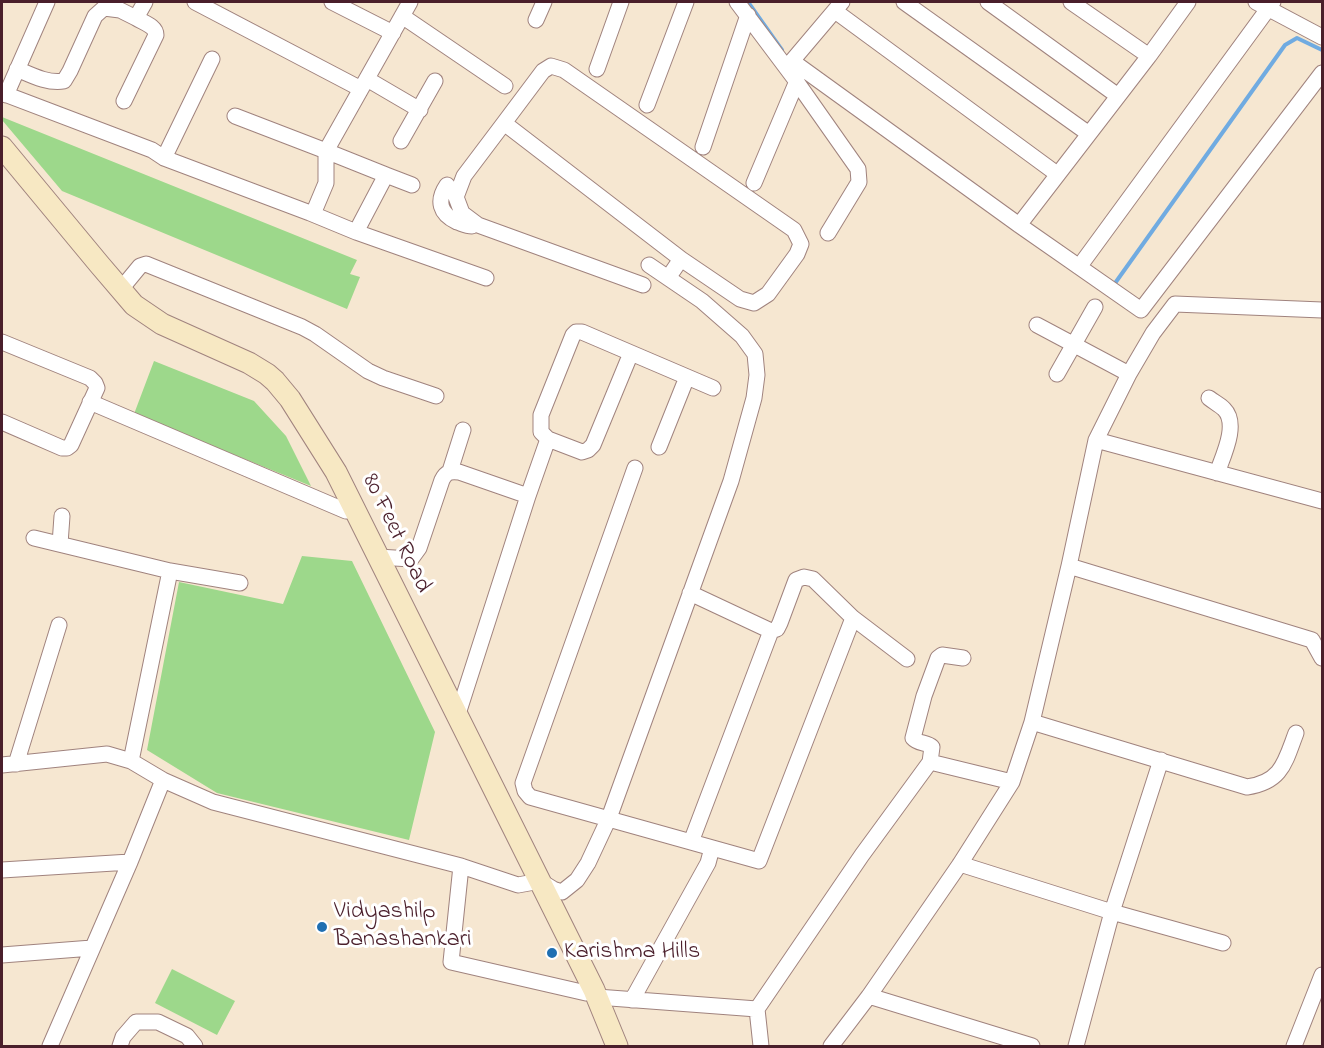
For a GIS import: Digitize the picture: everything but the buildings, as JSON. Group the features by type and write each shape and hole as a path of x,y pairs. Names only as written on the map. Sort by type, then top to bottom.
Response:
{"main road":[{"name":"80 Feet Road","path":"2,147 134,305 175,331 249,363 267,374 297,408 336,472 458,717 535,882 617,1047"},
{"name":"80 Feet Road","path":"2,161 128,311 158,332 245,370 269,387 284,404 328,476 509,837 535,882"},
{"name":"80 Feet Road","path":"592,995 606,1047"}],"street":[{"path":"46,2 4,94 152,150 164,158 356,232 486,278"},
{"path":"136,18 145,2"},
{"path":"195,2 420,110"},
{"path":"332,2 393,33"},
{"path":"313,214 326,183 326,151 410,2"},
{"path":"536,20 544,2"},
{"path":"597,69 621,2"},
{"path":"647,105 686,2"},
{"path":"738,2 858,169 859,182 828,233"},
{"path":"904,2 1089,134"},
{"path":"988,2 1119,96"},
{"path":"1019,225 1188,2"},
{"path":"1080,4 1149,56"},
{"path":"1079,267 1266,4 1322,36"},
{"path":"1058,174 839,6 792,62 1141,310 1323,73"},
{"path":"16,69 57,83 64,81 95,16 104,8 120,10 156,31 156,36 124,101"},
{"path":"703,147 748,15"},
{"path":"402,16 505,86"},
{"path":"164,158 212,59"},
{"path":"504,123 681,259 740,299 754,303 768,294 797,254 801,244 794,230 564,70 551,66 543,72 504,123 464,176 456,197 462,213 478,225 643,285"},
{"path":"401,141 435,81"},
{"path":"754,183 796,81"},
{"path":"235,116 412,185"},
{"path":"356,232 386,175"},
{"path":"447,185 440,201 442,209 449,218 467,226 478,225"},
{"path":"668,278 681,259"},
{"path":"121,290 140,266 146,264 302,327 383,378 436,396"},
{"path":"59,625 9,765 107,754 132,761 163,780 213,802 461,866 518,885 535,882 562,892 577,880 588,863 609,818 732,481 754,398 757,375 755,354 742,336 702,301 649,265"},
{"path":"831,1047 870,996 960,864 1012,782 1032,722 1096,440 1129,374 1153,333 1175,304 1323,310"},
{"path":"1057,374 1095,307"},
{"path":"1037,325 1129,374"},
{"path":"631,353 593,445 582,452 548,440 541,432 541,415 576,332 582,332 713,387"},
{"path":"2,342 90,378 97,388 71,445 67,448 2,422"},
{"path":"659,447 687,377"},
{"path":"1209,398 1226,410 1231,422 1230,437 1217,473"},
{"path":"90,402 346,511"},
{"path":"378,557 411,558 419,548 442,480 444,475 450,471 463,430"},
{"path":"458,717 548,440"},
{"path":"1096,440 1323,501"},
{"path":"635,468 523,783 530,797 759,861 853,618"},
{"path":"450,471 528,496"},
{"path":"60,544 62,516"},
{"path":"34,538 170,572 240,583"},
{"path":"1069,566 1317,641 1323,658"},
{"path":"132,761 170,572"},
{"path":"690,593 771,631 777,629 780,623 796,580 804,577 813,579 853,618 907,658"},
{"path":"691,842 771,631"},
{"path":"761,1047 757,1009 862,855 930,762 932,747 915,741 913,738 924,696 938,657 942,655 963,658"},
{"path":"1032,722 1247,787 1270,781 1282,767 1296,733"},
{"path":"1076,1047 1112,912 1161,760"},
{"path":"930,762 1012,782"},
{"path":"50,1047 163,780"},
{"path":"632,1000 708,863 712,848"},
{"path":"2,870 130,862"},
{"path":"960,864 1223,944"},
{"path":"461,866 451,962 592,995 757,1009"},
{"path":"2,955 92,948"},
{"path":"1294,1047 1323,975"},
{"path":"870,996 1032,1047"},
{"path":"120,1047 123,1037 136,1022 158,1022 186,1036 195,1047"}],"green space":[{"path":"2,117 357,260 350,274 360,277 347,309 62,191 2,120"},
{"path":"154,361 254,401 286,436 311,486 134,414"},
{"path":"302,556 352,561 435,732 409,840 217,793 147,750 179,582 283,604"},
{"path":"172,969 235,1001 217,1035 155,1003"}],"waterway":[{"path":"748,2 782,50"},
{"path":"1113,286 1285,45 1297,38 1322,50"}],"place":[{"name":"Vidyashilp Banashankari","path":"322,927"},
{"name":"Karishma Hills","path":"552,953"}]}
